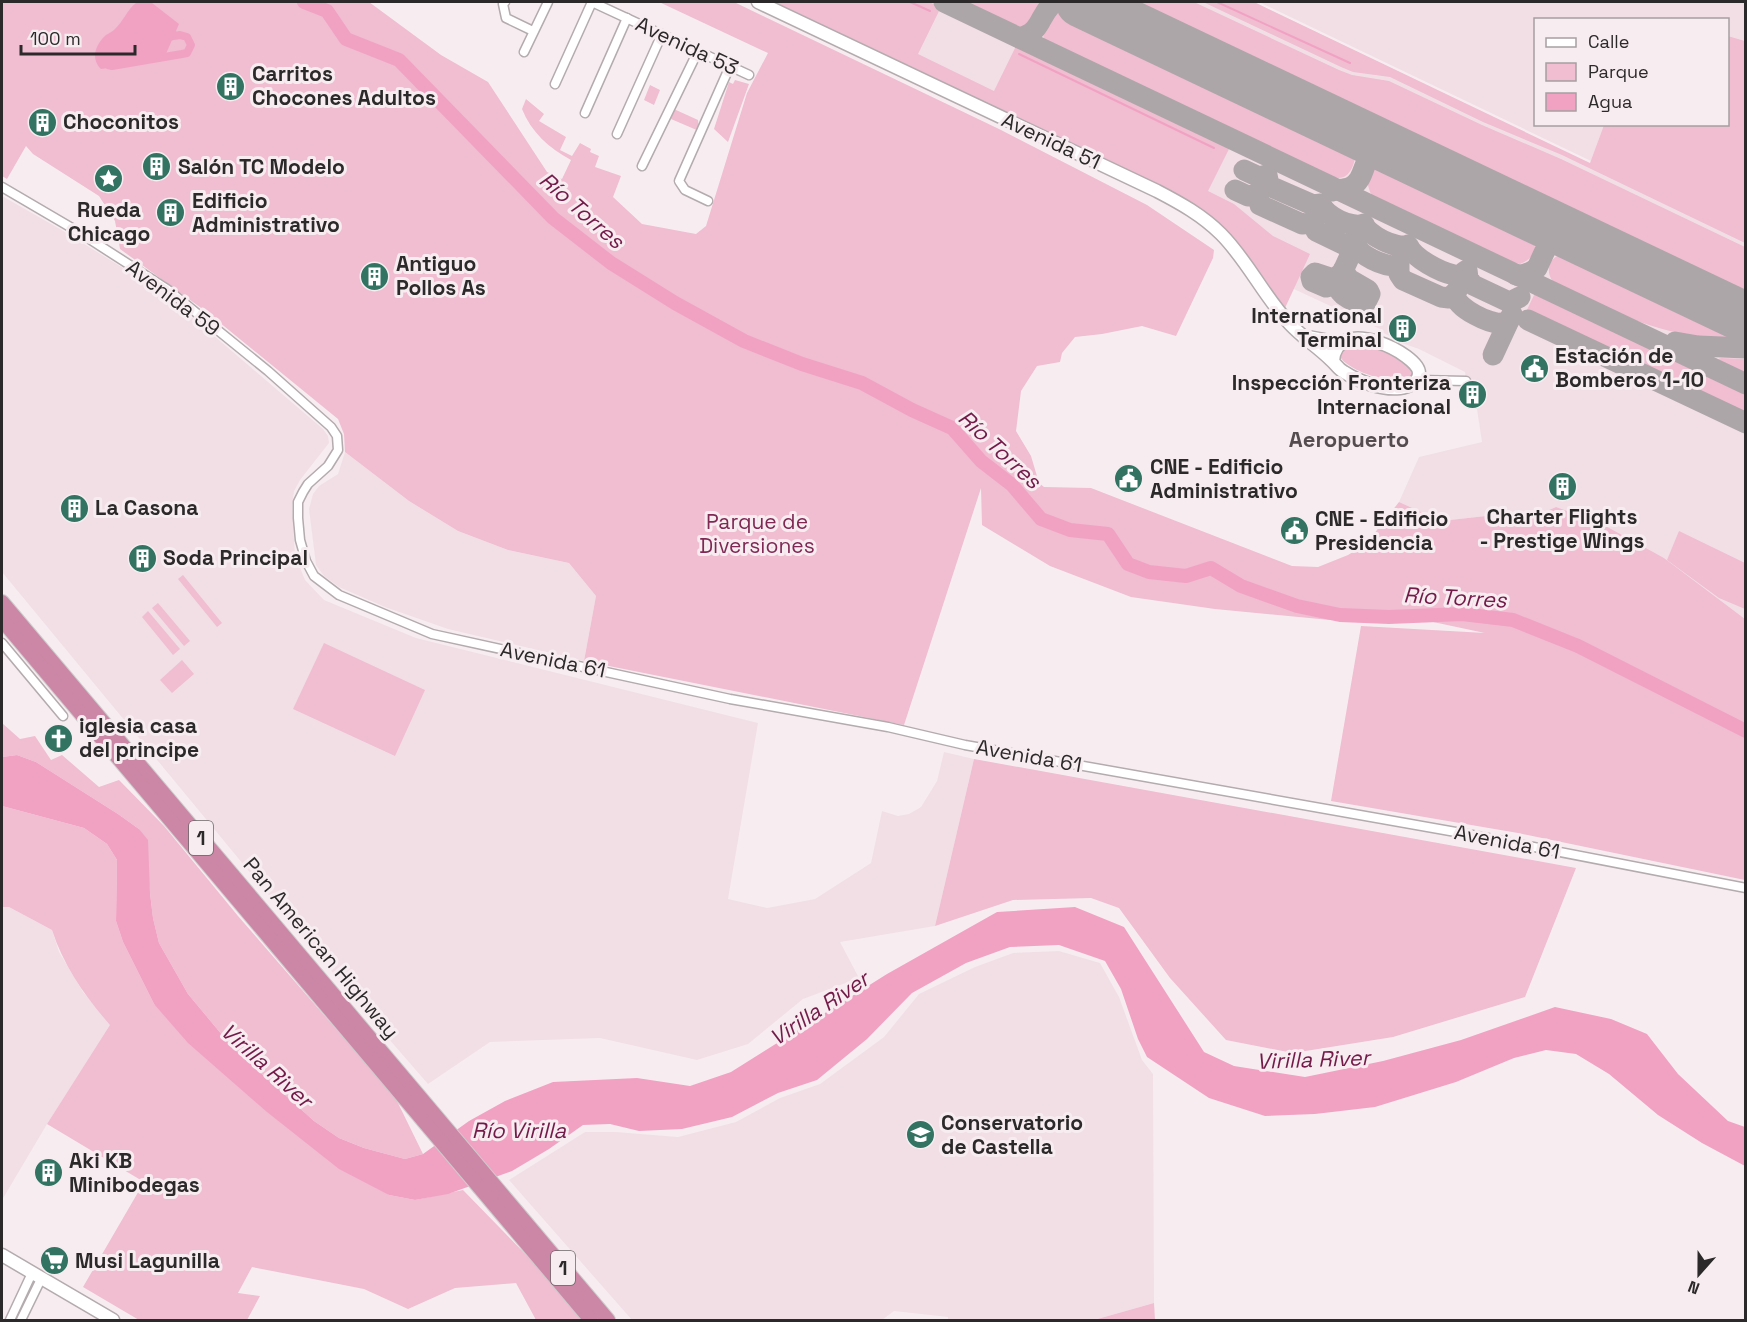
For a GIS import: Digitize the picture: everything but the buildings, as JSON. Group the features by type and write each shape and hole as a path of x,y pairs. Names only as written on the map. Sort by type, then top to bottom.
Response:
{"highway":[{"name":"Pan American Highway","path":"2,602 395,1078"},
{"name":"1","path":"2,620 395,1078 513,1219 591,1320"},
{"name":"1","path":"513,1219 608,1320"}],"main road":[{"name":"Avenida 51","path":"758,2 1157,191 1209,223 1237,251 1288,323 1343,372 1374,386 1400,388 1412,385 1418,380"},
{"path":"1301,335 1340,342 1360,338 1392,348 1412,359 1418,366 1418,380"},
{"path":"1333,361 1333,355 1340,342"},
{"path":"2,1255 113,1320"}],"street":[{"path":"505,2 503,4 506,18 533,30"},
{"path":"524,51 548,2"},
{"path":"555,84 592,2"},
{"name":"Avenida 53","path":"592,2 749,75"},
{"path":"585,113 627,18"},
{"path":"617,134 662,34"},
{"path":"642,166 698,51"},
{"path":"708,201 685,190 680,181 730,66"},
{"name":"Avenida 59","path":"2,187 77,231 167,289 268,371 331,428 337,436 338,450 328,466 308,484 298,502 300,540 306,561 314,576 324,584"},
{"name":"Avenida 51","path":"1418,380 1466,381"},
{"name":"Avenida 61","path":"324,584 339,595 432,634 730,699 888,727 965,745 1456,832 1746,888"},
{"path":"2,642 63,716"},
{"path":"10,1320 36,1276"},
{"path":"21,1320 36,1276"}],"shaded area":[{"path":"791,2 1254,2 1745,236 1745,619 1664,558 1556,507 1511,526 1486,516 1441,521 1399,502 1419,457 1482,442 1476,403 1466,404 1465,372 1419,349 1393,340 1394,338 1379,331 1380,329 1283,284 1241,230"},
{"path":"1259,2 1745,2 1745,41 1729,36 1729,18 1534,18 1534,126 1604,126 1591,161"},
{"path":"2,196 165,294 323,429 328,436 329,443 300,480 294,491 292,506 295,555 305,580 324,600 416,638 758,723 728,899 767,908 815,899 871,863 882,811 898,816 909,814 921,807 937,781 944,752 974,759 935,926 840,942 859,978 803,999 748,1044 697,1060 600,1038 490,1042 428,1084 361,1007 2,572"},
{"path":"345,452 409,501 458,531 508,550 569,563 596,596 584,661 448,629 385,607 339,587 324,576 316,565 309,509 313,494 319,486 338,474"},
{"path":"2,907 9,907 52,930 59,952 83,992 111,1025 47,1124 2,1200"},
{"name":"Conservatorio de Castella","path":"1059,951 1100,963 1119,997 1142,1060 1153,1074 1154,1303 1094,1320 948,1320 948,1317 894,1311 882,1320 632,1320 509,1180 585,1132 678,1137 736,1122 780,1098 820,1084 884,1037 919,994 975,967 1013,953"}],"green space":[{"name":"Parque de Diversiones","path":"2,2 369,2 441,55 488,82 547,172 562,179 571,160 548,145 530,125 522,109 526,99 544,114 539,121 566,137 560,150 572,156 580,143 599,156 595,167 621,176 613,197 642,224 696,234 706,226 747,93 768,53 659,2 734,2 999,129 1147,205 1214,250 1213,258 1176,336 1142,326 1075,337 1062,353 1060,362 1037,366 1021,391 1016,431 1031,456 1039,483 1044,487 1091,488 1292,566 1318,567 1348,555 1366,544 1399,502 1441,521 1486,516 1511,526 1556,507 1600,523 1664,558 1745,619 1745,880 1518,833 1331,801 1361,626 1485,633 1433,622 1330,620 1215,609 1131,597 1050,566 982,525 981,488 904,725 584,661 596,596 569,563 508,550 458,531 409,501 345,452 344,434 338,419 208,313 120,249 115,221 99,196 33,154 26,146 7,179 2,176"},
{"path":"773,2 929,2 941,7 918,54 994,91 1017,44 1231,145 1208,191 1234,204 1273,236 1310,254 1285,308 1227,233 1058,138"},
{"path":"959,2 1040,2 1040,6 1035,19 1021,31"},
{"path":"1120,2 1194,2 1339,70 1352,75 1389,81 1561,159 1745,247 1745,301"},
{"path":"1203,2 1254,2 1590,163 1604,126 1729,126 1729,36 1745,41 1745,243 1562,155 1483,122 1390,77 1353,72"},
{"path":"1056,10 1346,146 1355,158 1350,172 1344,177 1330,176 1328,178 1045,43 1043,34 1045,25"},
{"path":"735,80 749,84 728,142 714,129 729,82 733,84"},
{"path":"650,85 660,90 654,105 644,100"},
{"path":"673,110 698,120 699,131 671,119"},
{"path":"1391,167 1528,233 1535,247 1533,255 1520,264 1512,262 1374,198 1367,182 1374,169"},
{"path":"1562,254 1575,257 1744,338 1712,338 1670,331 1592,302 1554,283 1551,279 1549,266 1557,256"},
{"path":"1535,293 1745,394 1745,416 1526,312"},
{"path":"1358,344 1379,350 1405,362 1412,366 1413,375 1406,379 1386,379 1364,373 1345,363 1340,357 1345,346"},
{"path":"1718,359 1745,359 1745,374"},
{"path":"1679,531 1745,563 1745,609 1719,598 1667,560"},
{"path":"183,575 222,623 217,627 178,579"},
{"path":"158,603 190,641 184,646 152,608"},
{"path":"148,611 180,649 173,655 142,617"},
{"path":"324,643 425,690 395,756 293,709"},
{"path":"182,660 194,674 172,693 160,680"},
{"path":"2,723 20,739 35,736 51,760 62,755 99,787 119,780 164,826 238,916 395,1097 423,1154 405,1159 364,1148 339,1138 314,1121 233,1048 188,994 159,943 139,829 36,762 17,755 2,757"},
{"path":"974,759 1576,868 1525,997 1393,1037 1293,1053 1226,1040 1170,978 1119,908 1091,898 1013,900 935,926"},
{"path":"2,806 84,828 107,844 117,860 116,921 123,942 154,1004 389,1195 415,1200 463,1190 537,1266 582,1320 536,1320 516,1283 455,1288 408,1309 364,1289 252,1267 238,1293 260,1296 247,1320 139,1320 83,1287 144,1182 47,1124 110,1025 76,981 52,930 9,907 2,907"},
{"path":"1154,1303 1155,1320 1094,1320"}],"water":[{"path":"136,3 152,3 179,24 165,56 159,60 101,69 95,56 99,43 117,27"},
{"name":"Río Virilla","path":"17,755 36,762 118,814 139,829 148,840 150,893 159,943 188,994 233,1048 314,1121 339,1138 364,1148 405,1159 423,1154 469,1121 505,1101 553,1082 637,1078 690,1086 731,1072 887,974 997,912 1075,907 1124,927 1204,1052 1234,1066 1305,1077 1383,1061 1461,1040 1555,1007 1611,1019 1647,1034 1678,1074 1728,1121 1745,1127 1745,1166 1702,1143 1658,1115 1609,1074 1576,1054 1546,1050 1514,1058 1456,1082 1375,1107 1315,1114 1265,1116 1209,1098 1147,1057 1138,1039 1121,989 1105,961 1059,945 1010,947 966,963 912,993 867,1039 817,1080 778,1093 732,1117 682,1129 639,1131 610,1124 583,1125 512,1171 448,1194 415,1200 389,1195 339,1169 267,1112 188,1043 154,1004 123,942 116,921 117,860 107,844 84,828 2,806 2,757"}],"waterway":[{"name":"Río Torres","path":"304,2 327,11 346,39 399,60 553,218 611,263 675,303 744,341 802,364 862,383 952,428 981,461 1012,485 1041,519 1070,530 1108,534 1128,564 1149,572 1186,576 1211,568 1241,586 1297,606 1340,615 1389,617 1462,614 1513,620 1578,646 1746,731"},
{"path":"910,2 930,11"},
{"path":"1217,2 1350,63"},
{"path":"180,35 187,37 191,45 187,53 112,66 102,58 104,51 110,46 180,35"},
{"path":"1019,54 1214,148"}],"taxiway":[{"path":"944,2 1746,384"},
{"path":"1020,38 1037,27 1054,2"},
{"path":"1363,136 1370,156"},
{"path":"1332,191 1351,187 1357,182 1372,155 1389,148"},
{"path":"1244,170 1259,177 1267,175 1269,185 1313,205 1321,204 1328,213 1339,220 1353,225 1364,224 1371,233 1383,240 1397,245 1408,245 1415,255 1442,271 1456,275 1467,270 1468,278 1473,285 1507,301 1520,297"},
{"path":"1235,190 1248,196 1258,194 1260,205 1302,224 1313,223 1316,231 1345,245 1355,243 1361,252 1378,262 1391,266 1399,263 1399,274 1403,280 1441,297 1449,298 1456,292"},
{"path":"1542,221 1548,231 1550,241"},
{"path":"1516,275 1527,274 1537,268 1548,245 1556,238 1569,234"},
{"path":"1343,270 1349,279 1368,290 1370,294 1366,302 1357,302 1348,298 1337,284 1359,236"},
{"path":"1337,284 1326,287 1312,281 1311,277 1315,273 1333,279 1341,274"},
{"path":"1461,283 1456,297 1468,311 1496,323 1504,323 1510,319"},
{"path":"1493,355 1512,314"},
{"path":"1528,320 1746,423"},
{"path":"1675,342 1698,346 1746,348"}],"runway":[{"path":"1081,2 1746,318"}],"place":[{"name":"Carritos Chocones Adultos","path":"231,86"},
{"name":"Choconitos","path":"42,122"},
{"name":"Salón TC Modelo","path":"157,167"},
{"name":"Rueda Chicago","path":"109,179"},
{"name":"Edificio Administrativo","path":"171,213"},
{"name":"Antiguo Pollos As","path":"375,276"},
{"name":"International Terminal","path":"1403,328"},
{"name":"Estación de Bomberos 1-10","path":"1534,368"},
{"name":"Inspección Fronteriza Internacional","path":"1472,395"},
{"name":"CNE - Edificio Administrativo","path":"1129,479"},
{"name":"Charter Flights - Prestige Wings","path":"1562,486"},
{"name":"La Casona","path":"74,508"},
{"name":"CNE - Edificio Presidencia","path":"1294,531"},
{"name":"Soda Principal","path":"142,558"},
{"name":"iglesia casa del principe","path":"58,738"},
{"name":"Conservatorio de Castella","path":"920,1135"},
{"name":"Aki KB Minibodegas","path":"48,1173"},
{"name":"Musi Lagunilla","path":"54,1261"}],"district":[{"name":"Aeropuerto","path":"1349,439"}],"water label":[{"name":"Virilla River","path":"819,1008"},
{"name":"Virilla River","path":"1313,1059"},
{"name":"Virilla River","path":"267,1065"}]}
